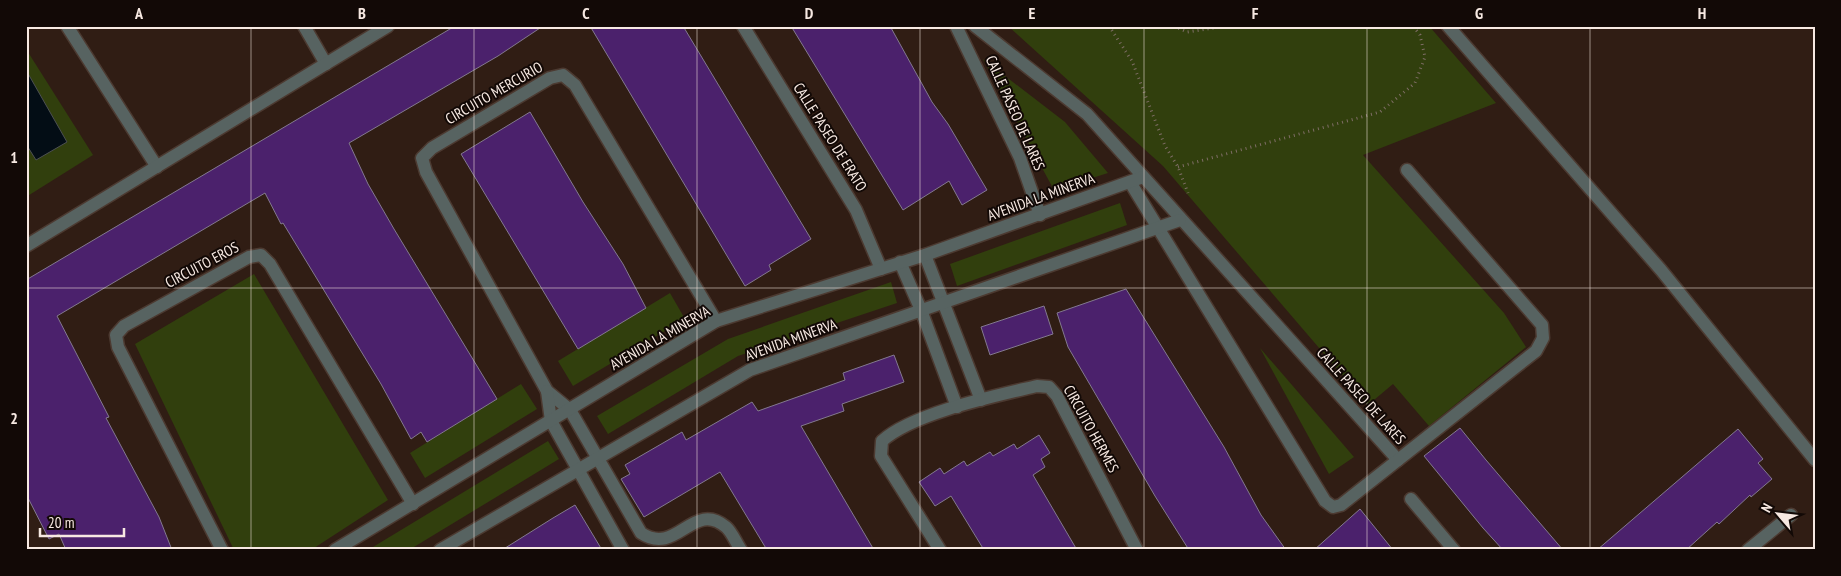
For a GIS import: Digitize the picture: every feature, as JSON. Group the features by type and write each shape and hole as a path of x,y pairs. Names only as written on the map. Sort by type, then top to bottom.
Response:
{"street":[{"path":"68,26 157,167"},
{"path":"304,26 326,64"},
{"path":"26,246 388,26"},
{"name":"CALLE PASEO DE ERATO","path":"743,26 856,210 880,269"},
{"name":"CALLE PASEO DE LARES","path":"956,26 1020,158 1040,215"},
{"name":"CALLE PASEO DE LARES","path":"975,26 1087,114 1180,220 1398,460 1341,504 1334,507 1325,501 1130,182"},
{"path":"1448,26 1661,270 1815,460"},
{"name":"CIRCUITO MERCURIO","path":"716,321 575,85 563,75 550,78 432,148 422,158 426,172 548,391 570,410 641,534 652,541 664,540 703,518 715,519 727,528 740,550"},
{"path":"1398,460 1536,351 1544,338 1542,325 1407,170"},
{"name":"AVENIDA LA MINERVA","path":"336,550 716,321 925,255 1143,177"},
{"name":"AVENIDA MINERVA","path":"440,550 750,370 1180,220"},
{"name":"CIRCUITO EROS","path":"222,550 118,347 116,335 124,326 249,257 261,255 270,264 413,504"},
{"path":"925,255 945,302 981,400"},
{"path":"900,262 921,310 958,407"},
{"name":"CIRCUITO HERMES","path":"940,550 881,456 882,440 894,430 958,407 1037,386 1048,387 1057,396 1137,550"},
{"name":"CIRCUITO MERCURIO","path":"548,391 551,421 623,550"},
{"path":"1411,499 1454,550"},
{"path":"1748,550 1790,515"}],"path":[{"path":"1109,26 1132,61 1165,146 1178,166 1380,112 1415,83 1425,57 1420,35 1413,26"},
{"path":"1174,26 1187,32 1227,26"}],"green space":[{"path":"1008,26 1429,26 1496,103 1363,155 1504,313 1526,347 1429,426 1393,384 1368,405 1163,166"},
{"path":"26,49 93,155 26,197"},
{"path":"983,59 1065,122 1108,173 1054,190"},
{"path":"1120,203 1127,225 957,286 950,264"},
{"path":"254,274 388,500 311,550 234,550 135,344"},
{"path":"891,282 897,303 738,356 608,434 597,416 728,339"},
{"path":"670,293 685,319 573,386 558,361"},
{"path":"1260,348 1354,457 1329,474"},
{"path":"521,384 537,409 425,478 410,453"},
{"path":"548,441 559,459 409,550 368,550"}],"shaded area":[{"path":"26,70 67,142 36,160 26,144"}],"building":[{"path":"455,26 543,26 498,56 349,143 368,184 394,229 497,399 427,442 421,432 411,439 381,384 283,223 281,224 265,193 57,316 109,417 106,418 159,517 172,550 66,550 59,534 49,539 26,494 26,280"},
{"path":"590,26 683,26 811,239 769,265 771,270 745,286"},
{"path":"791,26 890,26 932,102 948,124 987,190 962,205 949,181 903,210"},
{"path":"530,112 583,202 623,264 646,308 578,349 461,154"},
{"path":"1126,289 1224,447 1261,515 1286,550 1189,550 1155,496 1068,347 1057,313"},
{"path":"1044,306 1053,334 990,355 981,327"},
{"path":"894,355 904,382 842,404 844,411 801,426 874,550 767,550 720,472 644,517 621,479 630,474 625,465 682,432 686,440 752,402 758,411 845,380 843,373"},
{"path":"1460,428 1563,550 1503,550 1483,528 1424,456"},
{"path":"1738,429 1763,459 1758,463 1772,479 1751,497 1750,495 1719,524 1717,522 1686,550 1597,550"},
{"path":"1039,435 1050,453 1041,459 1045,467 1033,475 1077,550 984,550 951,496 935,506 919,482 940,468 944,474 964,461 967,466 990,452 993,456 1014,444 1017,449"},
{"path":"575,505 602,550 502,550 553,518"},
{"path":"1360,509 1393,550 1314,550"}]}
